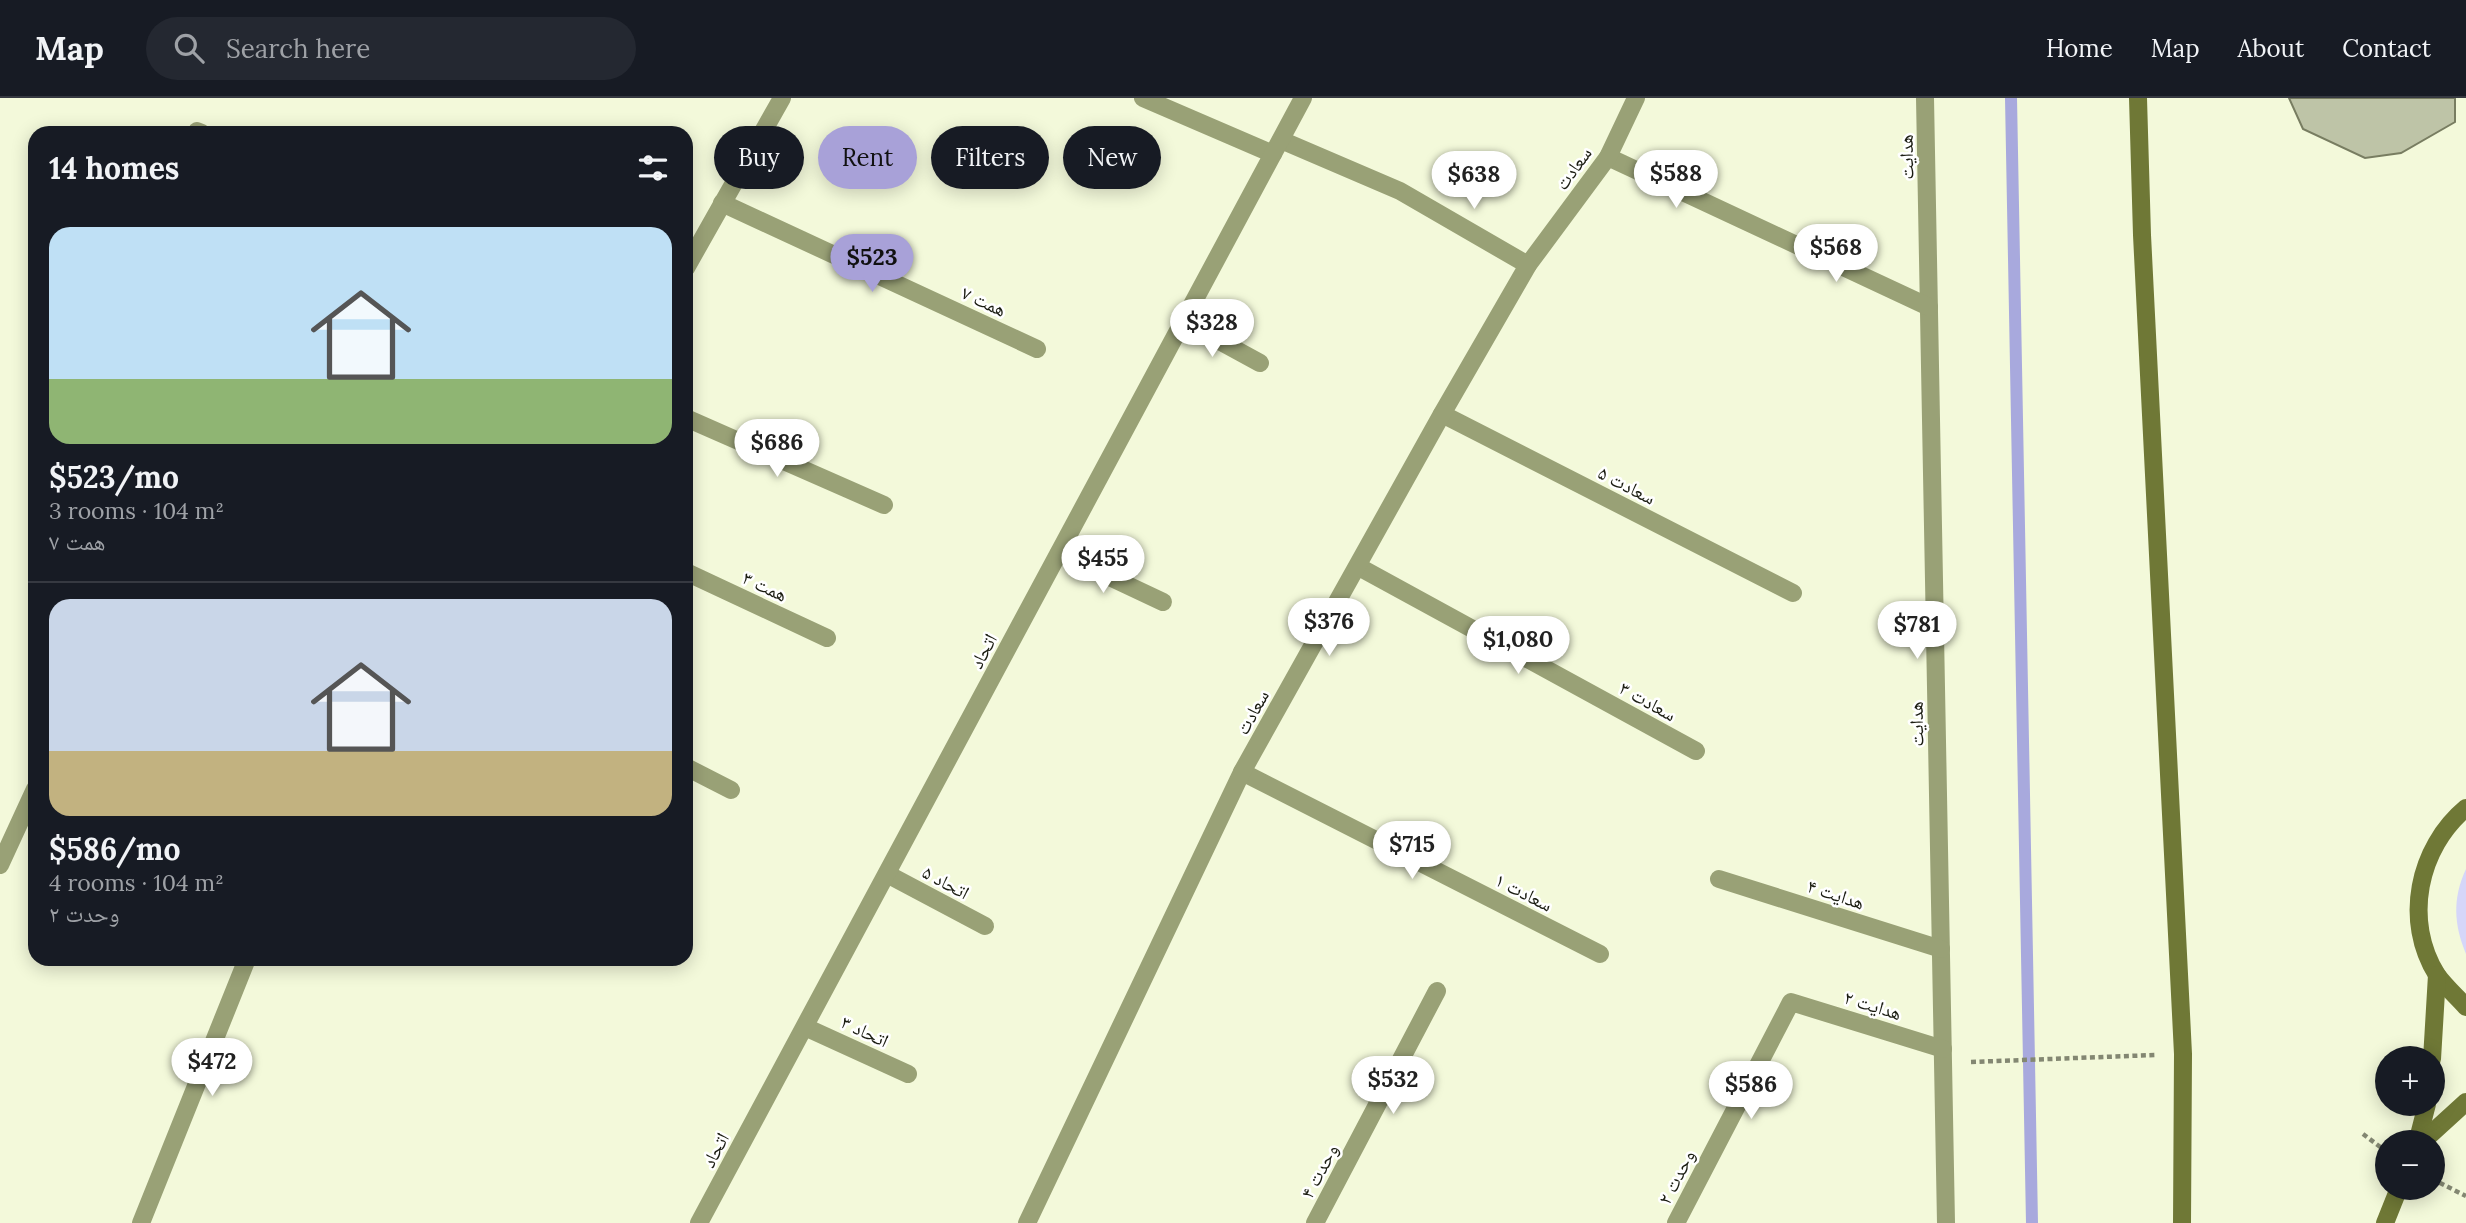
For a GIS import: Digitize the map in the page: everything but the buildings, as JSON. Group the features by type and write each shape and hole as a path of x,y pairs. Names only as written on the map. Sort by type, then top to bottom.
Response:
{"street":[{"path":"693,255 782,98"},
{"path":"1143,98 1400,191 1528,265"},
{"name":"اتحاد","path":"699,1223 1303,98"},
{"name":"سعادت","path":"1027,1223 1242,772 1528,265 1608,158 1636,98"},
{"name":"هدایت","path":"1925,98 1946,1223"},
{"path":"2138,98 2142,235 2183,1054 2182,1223"},
{"path":"1608,158 1930,307"},
{"name":"همت ۷","path":"722,203 1037,349"},
{"path":"1183,321 1260,363"},
{"name":"سعادت ۵","path":"1442,414 1793,593"},
{"path":"693,421 884,505"},
{"path":"1059,553 1163,602"},
{"name":"سعادت ۳","path":"1359,566 1696,751"},
{"name":"همت ۳","path":"693,575 827,638"},
{"path":"693,771 731,790"},
{"name":"سعادت ۱","path":"1242,772 1600,954"},
{"path":"0,865 28,804"},
{"path":"2466,808 2454,818 2434,846 2421,877 2418,911 2424,944 2437,975 2466,1007"},
{"name":"اتحاد ۵","path":"887,874 985,926"},
{"name":"هدایت ۴","path":"1719,879 1941,949"},
{"path":"141,1223 244,966"},
{"path":"2433,1046 2437,975"},
{"name":"وحدت ۴","path":"1315,1223 1437,991"},
{"name":"هدایت ۲","path":"1791,1002 1943,1049"},
{"name":"وحدت ۲","path":"1676,1223 1791,1002"},
{"name":"اتحاد ۳","path":"805,1027 908,1074"},
{"path":"2434,1130 2466,1102"},
{"path":"2385,1223 2394,1200"}],"path":[{"path":"2004,1060 2183,1054"},
{"path":"2363,1134 2375,1143"},
{"path":"2445,1186 2466,1196"}],"shaded area":[{"path":"2466,869 2466,954 2456,912 2458,891"}],"waterway":[{"path":"2011,98 2032,1223"}]}
